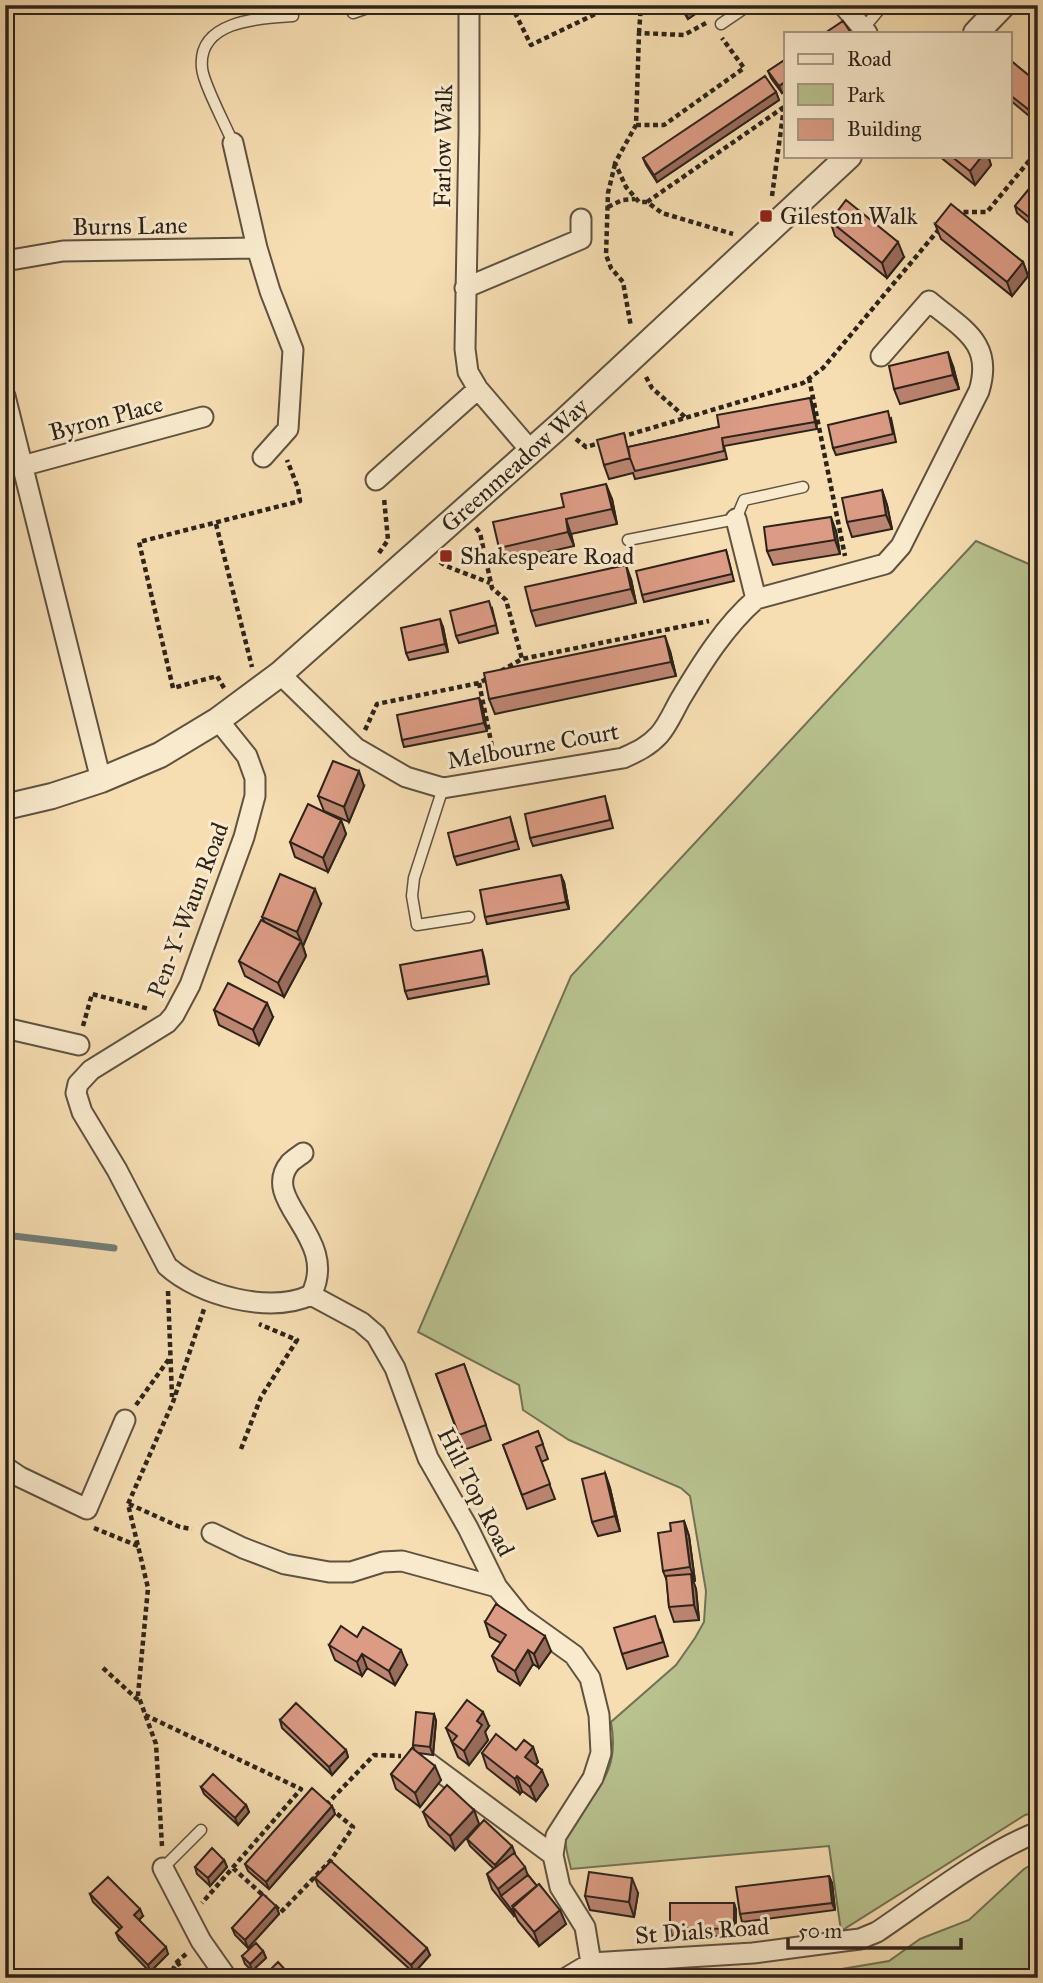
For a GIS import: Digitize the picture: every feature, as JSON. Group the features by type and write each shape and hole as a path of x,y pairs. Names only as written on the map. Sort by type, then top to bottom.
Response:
{"street":[{"name":"Farlow Walk","path":"469,5 470,131 465,288 465,349 468,372 478,389 531,451"},
{"path":"843,5 865,31"},
{"path":"977,32 1003,5"},
{"path":"233,143 257,248 293,350 288,429 262,457"},
{"name":"Greenmeadow Way","path":"5,807 102,780 160,755 218,720 259,675 424,546 559,426 847,158"},
{"path":"465,288 580,239 582,219"},
{"name":"Burns Lane","path":"5,261 63,251 257,248"},
{"path":"736,519 756,599 885,564 893,557 979,391 985,373 983,357 976,342 929,301 881,356"},
{"path":"378,479 478,389"},
{"path":"6,405 102,780"},
{"name":"Byron Place","path":"22,466 203,417"},
{"name":"Melbourne Court","path":"259,675 356,748 406,777 443,788 622,758 645,748 661,734 687,687 721,637 741,612 756,599"},
{"name":"Pen-Y-Waun Road","path":"167,1266 117,1170 82,1112 76,1093 78,1084 91,1070 159,1028 174,1015 190,985 244,837 254,796 255,778 247,756 218,720"},
{"path":"5,1028 79,1045"},
{"path":"167,1266 185,1280 210,1292 258,1302 293,1301 311,1295 319,1275 318,1255 287,1200 283,1183 289,1164 303,1153"},
{"name":"Hill Top Road","path":"311,1295 361,1322 376,1335 395,1368 428,1458 468,1528 497,1587 521,1617 574,1655 590,1678 601,1738 598,1767 556,1836 553,1855"},
{"path":"5,1467 87,1509 125,1420"},
{"path":"212,1532 243,1548 285,1564 344,1573 390,1561 402,1561 497,1587"},
{"path":"419,1756 553,1855 560,1887 589,1938 591,1963 566,1978"},
{"name":"St Dials Road","path":"591,1963 753,1953 860,1938 877,1932 988,1857 1038,1832"},
{"path":"163,1868 201,1941 227,1978"}],"lane":[{"path":"354,13 376,5"},
{"path":"719,27 749,5"},
{"path":"865,31 883,5"},
{"path":"233,143 201,69 202,52 211,37 245,20 293,16"},
{"path":"628,540 736,519 744,500 803,487"},
{"path":"443,788 414,878 412,896 417,925 469,917"},
{"path":"163,1868 201,1830"}],"path":[{"path":"510,5 531,45 614,5"},
{"path":"631,328 623,282 611,268 606,255 608,193 615,163 636,125 641,5"},
{"path":"639,33 684,35 710,20"},
{"path":"636,125 664,125 744,68 719,27"},
{"path":"646,202 784,107"},
{"path":"772,197 784,113"},
{"path":"953,212 987,212 1038,150"},
{"path":"615,163 626,187 639,202 646,202 662,212 740,237"},
{"path":"608,207 622,200 636,198"},
{"path":"559,426 586,447 803,383 823,368 945,222"},
{"path":"646,377 652,388 685,417"},
{"path":"809,378 845,557"},
{"path":"234,681 225,689 217,677 173,688 139,542 300,501 298,488 279,440"},
{"path":"377,556 388,540 386,511 378,479"},
{"path":"464,510 480,533 492,588 506,600 522,659"},
{"path":"216,524 259,675"},
{"path":"424,546 446,566 491,583"},
{"path":"356,748 377,704 479,683 522,659 717,619"},
{"path":"479,683 499,779"},
{"path":"79,1045 92,994 174,1015"},
{"path":"167,1266 173,1402"},
{"path":"163,1868 156,1744 139,1701 138,1689 149,1599 128,1504 173,1402 210,1292"},
{"path":"241,1449 261,1397 297,1340 258,1324"},
{"path":"125,1420 171,1357"},
{"path":"128,1504 180,1527"},
{"path":"103,1668 139,1701"},
{"path":"145,1714 313,1794"},
{"path":"326,1805 374,1755"},
{"path":"190,1918 301,1788"},
{"path":"233,1868 281,1912 331,1860 353,1827 320,1800"},
{"path":"168,1978 177,1962 189,1978"}],"green space":[{"path":"976,541 1038,568 1038,1812 1025,1815 841,1931 829,1846 571,1869 566,1836 599,1788 609,1768 613,1747 611,1722 676,1665 704,1622 706,1591 690,1496 681,1488 569,1440 523,1410 519,1385 418,1332 571,976"},
{"path":"1038,1861 1038,1978 788,1978 889,1961 920,1939 969,1920 1024,1869"}],"building":[{"path":"843,21 850,32 826,32"},
{"path":"784,60 784,82 779,86 768,71"},
{"path":"1012,62 1038,83 1038,107 1033,113 1012,97"},
{"path":"765,76 776,92 654,175 643,158"},
{"path":"954,158 980,158 970,171"},
{"path":"1038,178 1038,219 1035,222 1015,206"},
{"path":"846,200 898,242 882,263 830,221"},
{"path":"951,204 1023,262 1007,282 935,224"},
{"path":"948,352 953,375 894,389 889,366"},
{"path":"810,398 815,422 722,438 724,451 635,471 630,458 628,447 719,427 717,415"},
{"path":"888,411 893,434 833,448 828,425"},
{"path":"624,433 630,458 604,465 597,440"},
{"path":"606,484 612,509 566,519 568,532 499,548 493,522 564,507 561,494"},
{"path":"882,490 886,515 847,522 842,498"},
{"path":"831,517 835,540 767,551 764,527"},
{"path":"726,550 732,574 642,595 636,571"},
{"path":"626,565 631,589 531,611 525,587"},
{"path":"489,601 496,625 456,636 450,611"},
{"path":"440,619 445,644 406,653 401,628"},
{"path":"665,636 671,662 489,699 484,673"},
{"path":"479,698 484,723 402,740 397,715"},
{"path":"333,761 359,771 344,807 318,796"},
{"path":"605,796 610,820 530,838 525,814"},
{"path":"308,804 341,820 323,858 290,842"},
{"path":"510,817 516,841 454,857 448,833"},
{"path":"280,874 315,889 297,932 262,917"},
{"path":"561,875 566,902 485,917 480,890"},
{"path":"261,920 301,941 278,983 239,961"},
{"path":"482,950 487,976 405,991 400,965"},
{"path":"228,983 267,1003 253,1030 214,1010"},
{"path":"464,1364 486,1425 459,1435 436,1374"},
{"path":"538,1431 543,1444 536,1447 550,1484 522,1495 503,1445"},
{"path":"605,1473 615,1516 592,1522 582,1479"},
{"path":"684,1521 690,1567 663,1571 658,1533 671,1531 670,1523"},
{"path":"691,1574 694,1605 669,1607 666,1576"},
{"path":"496,1604 545,1636 534,1654 528,1650 515,1671 492,1656 506,1635 485,1622"},
{"path":"655,1616 663,1642 622,1654 614,1628"},
{"path":"341,1626 357,1637 363,1627 401,1650 389,1671 362,1654 357,1662 329,1645"},
{"path":"467,1700 483,1712 477,1721 482,1725 464,1751 452,1742 457,1736 446,1728"},
{"path":"296,1703 346,1750 329,1767 280,1720"},
{"path":"416,1712 434,1714 430,1747 413,1745"},
{"path":"496,1734 516,1750 524,1740 533,1747 525,1757 542,1770 530,1787 517,1776 515,1779 482,1753"},
{"path":"412,1748 435,1766 415,1793 391,1774"},
{"path":"213,1774 246,1805 235,1818 201,1787"},
{"path":"447,1785 474,1810 450,1836 423,1812"},
{"path":"312,1788 332,1806 266,1882 245,1864"},
{"path":"484,1820 512,1846 495,1865 467,1839"},
{"path":"212,1848 224,1860 208,1878 195,1867"},
{"path":"514,1853 525,1867 498,1889 487,1874"},
{"path":"331,1861 427,1948 411,1965 315,1878"},
{"path":"589,1872 632,1878 629,1902 585,1896"},
{"path":"528,1875 537,1886 511,1909 501,1896"},
{"path":"829,1876 832,1903 740,1914 736,1887"},
{"path":"108,1877 140,1909 134,1915 166,1947 148,1965 116,1933 122,1927 90,1894"},
{"path":"539,1884 560,1910 534,1932 512,1906"},
{"path":"263,1894 276,1906 245,1940 232,1928"},
{"path":"670,1903 734,1903 734,1929 670,1928"},
{"path":"256,1943 263,1951 250,1964 242,1956"},
{"path":"278,1962 290,1975 287,1978 264,1978 263,1977"}],"waterway":[{"path":"5,1235 114,1248"}],"place":[{"name":"Gileston Walk","path":"766,216"},
{"name":"Shakespeare Road","path":"446,556"}]}
